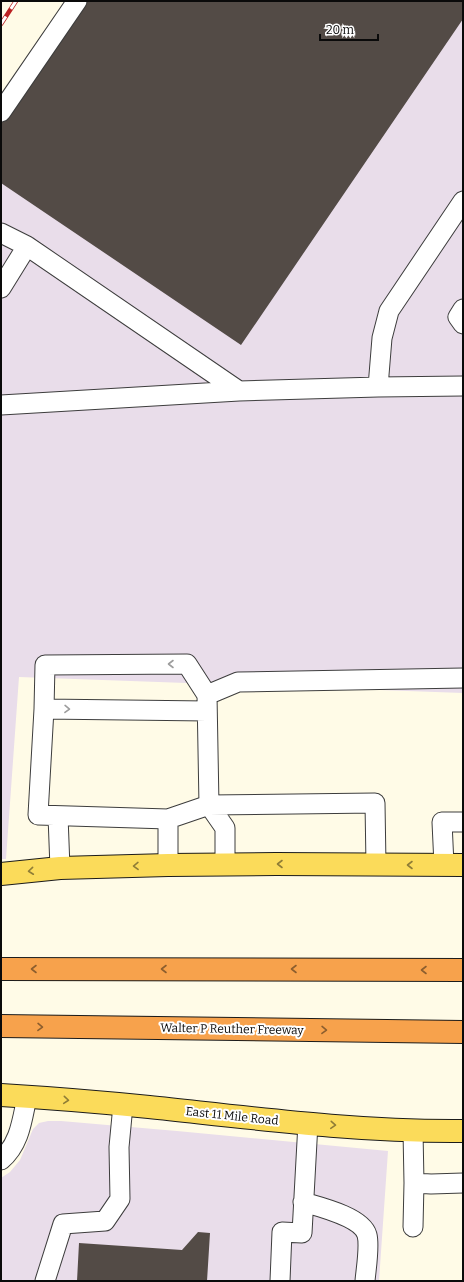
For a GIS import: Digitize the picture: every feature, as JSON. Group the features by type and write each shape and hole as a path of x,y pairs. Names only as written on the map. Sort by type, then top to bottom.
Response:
{"highway":[{"path":"1,968 463,970"},
{"name":"Walter P Reuther Freeway","path":"1,1026 463,1032"}],"main road":[{"path":"1,874 60,868 168,865 454,865"},
{"name":"East 11 Mile Road","path":"1,1094 308,1123 413,1131 463,1131"}],"street":[{"path":"1,112 77,1"},
{"path":"378,387 382,338 389,311 463,201"},
{"path":"1,233 27,246 239,392"},
{"path":"1,242 27,246"},
{"path":"1,288 27,246"},
{"path":"463,309 458,317 463,324"},
{"path":"1,405 239,392 378,387 463,386"},
{"path":"225,865 225,828 209,805 207,703 186,664 45,665 38,815 168,819 209,805 376,803 376,865"},
{"path":"44,709 207,703 238,682 463,678"},
{"path":"58,816 60,868"},
{"path":"168,819 168,865"},
{"path":"454,865 442,822 463,822"},
{"path":"1,1160 10,1153 18,1135 27,1096"},
{"path":"45,1281 63,1224 105,1220 120,1199 119,1147 123,1105"},
{"path":"280,1281 282,1232 302,1233 308,1123"},
{"path":"412,1227 414,1182 413,1131"},
{"path":"414,1182 431,1184 463,1183"},
{"path":"303,1202 339,1213 364,1229 367,1234 368,1241 366,1281"}],"shaded area":[{"path":"463,1 463,693 19,677 6,859 1,859 1,99"},
{"path":"48,1121 177,1131 388,1151 379,1281 1,1281 1,1178 10,1172 20,1160 33,1129 39,1123"}],"building":[{"path":"84,1 463,1 463,19 241,345 1,183 1,123"},
{"path":"198,1232 210,1233 207,1281 77,1281 79,1243 182,1250"}],"railway":[{"path":"1,24 16,1"}]}
